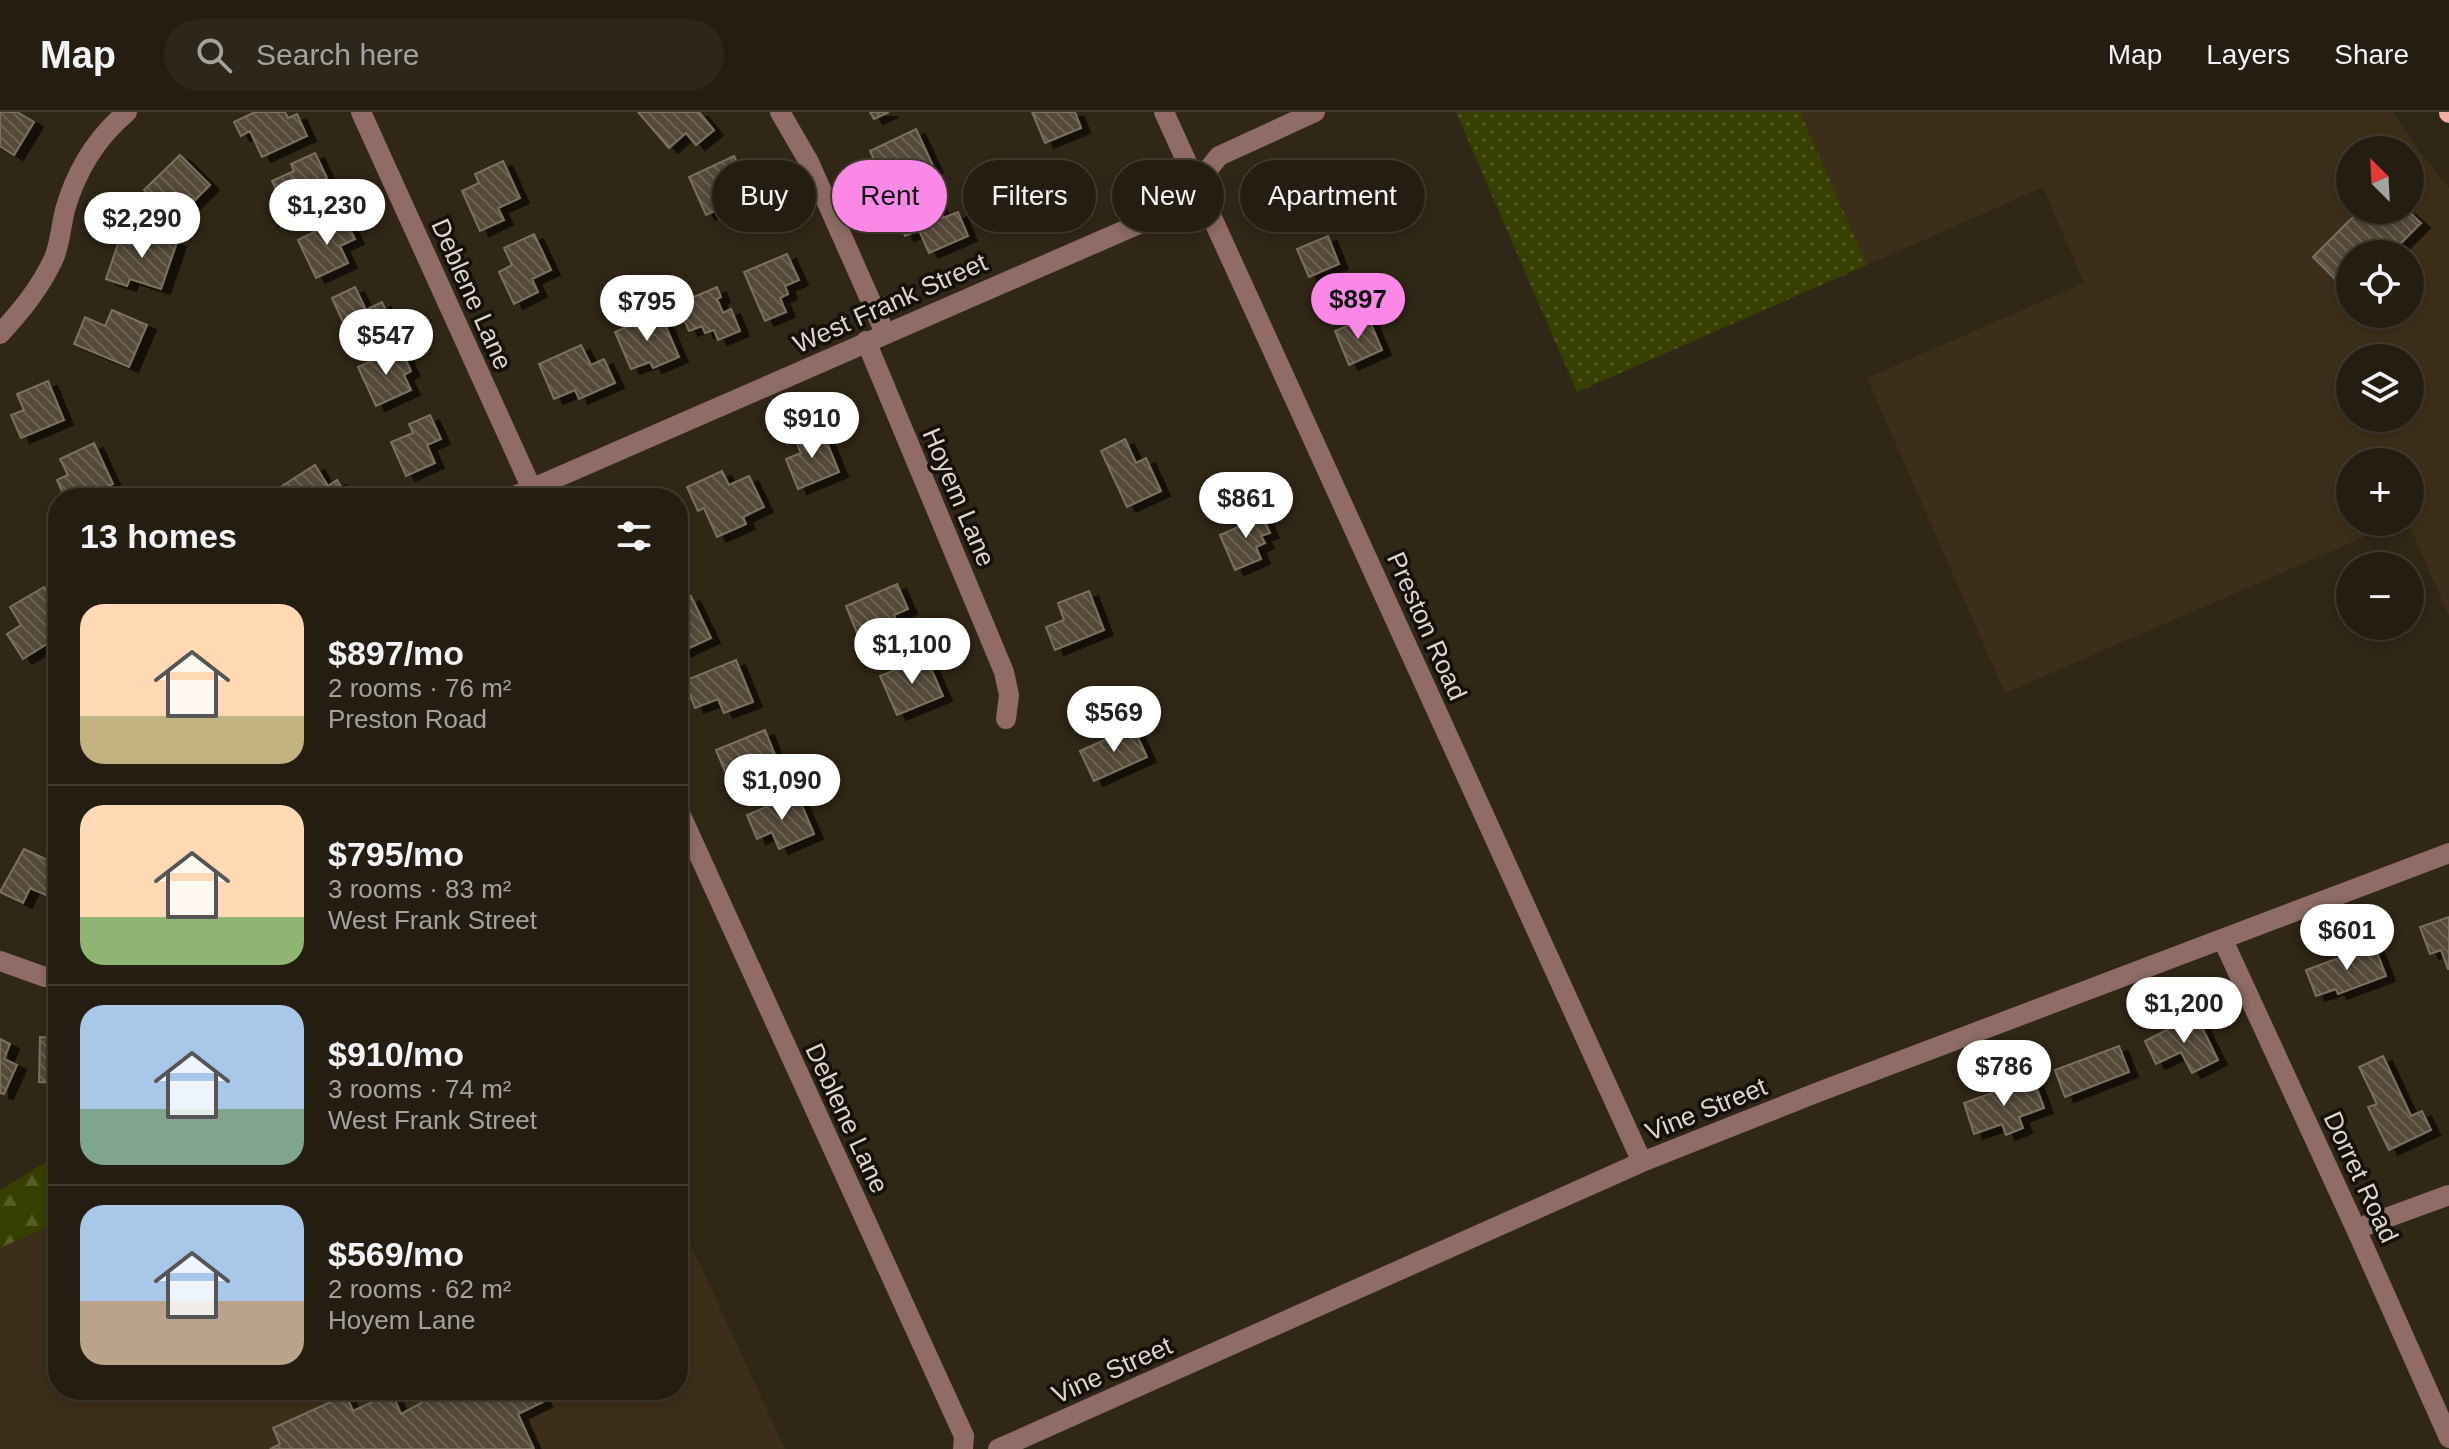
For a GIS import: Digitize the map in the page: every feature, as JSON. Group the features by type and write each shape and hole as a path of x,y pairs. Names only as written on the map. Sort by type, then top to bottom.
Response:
{"street":[{"path":"0,334 37,290 55,256 79,170 111,125 127,112"},
{"name":"Deblene Lane","path":"361,112 532,488"},
{"name":"Hoyem Lane","path":"780,112 809,162 1004,672 1009,695 1006,719"},
{"name":"Preston Road","path":"1164,112 1186,160"},
{"name":"West Frank Street","path":"1216,160 1315,112"},
{"name":"West Frank Street","path":"545,488 876,337 1120,232"},
{"name":"Preston Road","path":"1218,232 1642,1162"},
{"name":"Deblene Lane","path":"688,831 958,1422 964,1436 963,1449"},
{"name":"Vine Street","path":"998,1449 1642,1162 2449,853"},
{"name":"Dorret Road","path":"2223,940 2449,1438"},
{"path":"0,961 48,977"},
{"path":"2356,1229 2449,1195"}],"shaded area":[{"path":"1800,112 2393,112 2409,136 2336,136 2336,224 2424,224 2424,157 2449,188 2449,616 2424,559 2424,552 2421,552 2414,536 2424,536 2424,448 2336,448 2336,536 2367,536 2005,693 1867,378 2084,283 2043,187 1867,265"},
{"path":"48,1195 48,1400 688,1400 688,1239 785,1449 0,1449 0,1217"}],"green space":[{"path":"1456,112 1800,112 1867,265 1577,392"},
{"path":"48,1161 48,1226 0,1248 0,1190"}],"building":[{"path":"0,112 17,112 34,122 14,155 0,146"},
{"path":"255,112 285,112 288,118 297,114 307,136 262,157 250,131 241,136 234,122"},
{"path":"638,112 699,112 714,130 696,145 686,133 669,148"},
{"path":"870,112 889,112 874,119"},
{"path":"1032,112 1075,112 1081,128 1045,143"},
{"path":"916,129 930,160 874,160 870,151"},
{"path":"315,153 327,178 306,187 314,202 287,214 272,181 294,171 291,164"},
{"path":"180,155 210,185 175,220 144,190"},
{"path":"503,161 520,198 498,208 504,220 480,231 462,191 479,183 475,174"},
{"path":"712,166 712,212 706,215 689,177"},
{"path":"958,212 963,232 968,236 929,253 920,232 947,232 947,216"},
{"path":"344,217 355,239 340,246 348,263 316,278 298,240"},
{"path":"2346,224 2420,224 2404,240 2336,240 2336,280 2313,257"},
{"path":"136,228 177,242 161,289 130,279 127,286 106,279 119,241 130,244"},
{"path":"534,234 551,270 532,279 538,292 514,304 499,272 512,265 504,248"},
{"path":"1328,236 1339,264 1309,277 1297,249"},
{"path":"787,254 799,280 785,286 788,294 780,298 786,312 765,321 744,272"},
{"path":"355,287 366,310 382,302 393,325 353,344 332,298"},
{"path":"717,287 721,297 717,299 723,313 731,309 740,331 718,340 714,330 705,333 702,326 689,331 677,304"},
{"path":"112,310 147,325 129,367 74,344 85,317 105,326"},
{"path":"660,313 679,357 653,368 650,362 631,369 615,332"},
{"path":"1368,317 1382,350 1349,365 1335,331"},
{"path":"581,345 591,365 604,359 615,383 579,399 575,390 554,399 539,364"},
{"path":"400,348 411,371 404,375 411,390 376,406 358,367"},
{"path":"48,381 64,420 21,438 11,415 24,410 17,394"},
{"path":"430,415 441,439 427,445 435,463 406,476 391,442 413,433 409,424"},
{"path":"821,428 839,472 798,489 786,459 801,453 795,439"},
{"path":"1125,439 1136,463 1146,458 1161,491 1127,507 1101,451"},
{"path":"94,443 113,484 104,488 61,488 57,480 68,475 60,459"},
{"path":"315,465 328,486 337,480 342,488 283,488"},
{"path":"722,471 729,485 749,476 764,507 743,517 746,524 717,537 704,508 698,511 687,487"},
{"path":"1259,509 1270,533 1261,536 1265,543 1256,547 1261,559 1235,570 1220,535 1243,525 1240,517"},
{"path":"897,584 908,609 894,615 897,623 891,626 895,637 864,650 846,606"},
{"path":"44,587 48,594 48,643 23,659 7,634 21,625 10,607"},
{"path":"1089,591 1104,630 1055,650 1046,627 1064,620 1058,603"},
{"path":"691,596 711,638 688,649 688,597"},
{"path":"926,657 943,696 897,715 880,676"},
{"path":"736,660 753,702 724,713 718,699 695,708 688,691 688,679"},
{"path":"1133,727 1147,757 1094,781 1080,751"},
{"path":"765,730 781,770 752,782 747,768 727,776 716,750"},
{"path":"797,794 814,834 779,849 772,832 757,839 747,815"},
{"path":"24,849 48,860 48,896 30,888 23,903 0,892"},
{"path":"2449,917 2448,969 2441,950 2430,954 2420,927"},
{"path":"2374,945 2386,976 2338,994 2336,989 2316,996 2306,970"},
{"path":"2196,1015 2218,1060 2192,1073 2181,1052 2156,1064 2145,1041"},
{"path":"40,1037 48,1037 48,1082 39,1082"},
{"path":"0,1039 10,1044 4,1059 17,1065 4,1094 0,1093"},
{"path":"2119,1046 2129,1072 2065,1097 2055,1070"},
{"path":"2383,1056 2411,1116 2422,1111 2431,1130 2389,1150 2368,1107 2377,1104 2359,1067"},
{"path":"2033,1078 2044,1108 2019,1117 2023,1128 2006,1135 2002,1124 1974,1134 1964,1103"},
{"path":"335,1400 348,1400 353,1411 377,1400 395,1400 401,1414 426,1400 543,1402 518,1414 534,1449 270,1449 280,1444 273,1428"}]}
